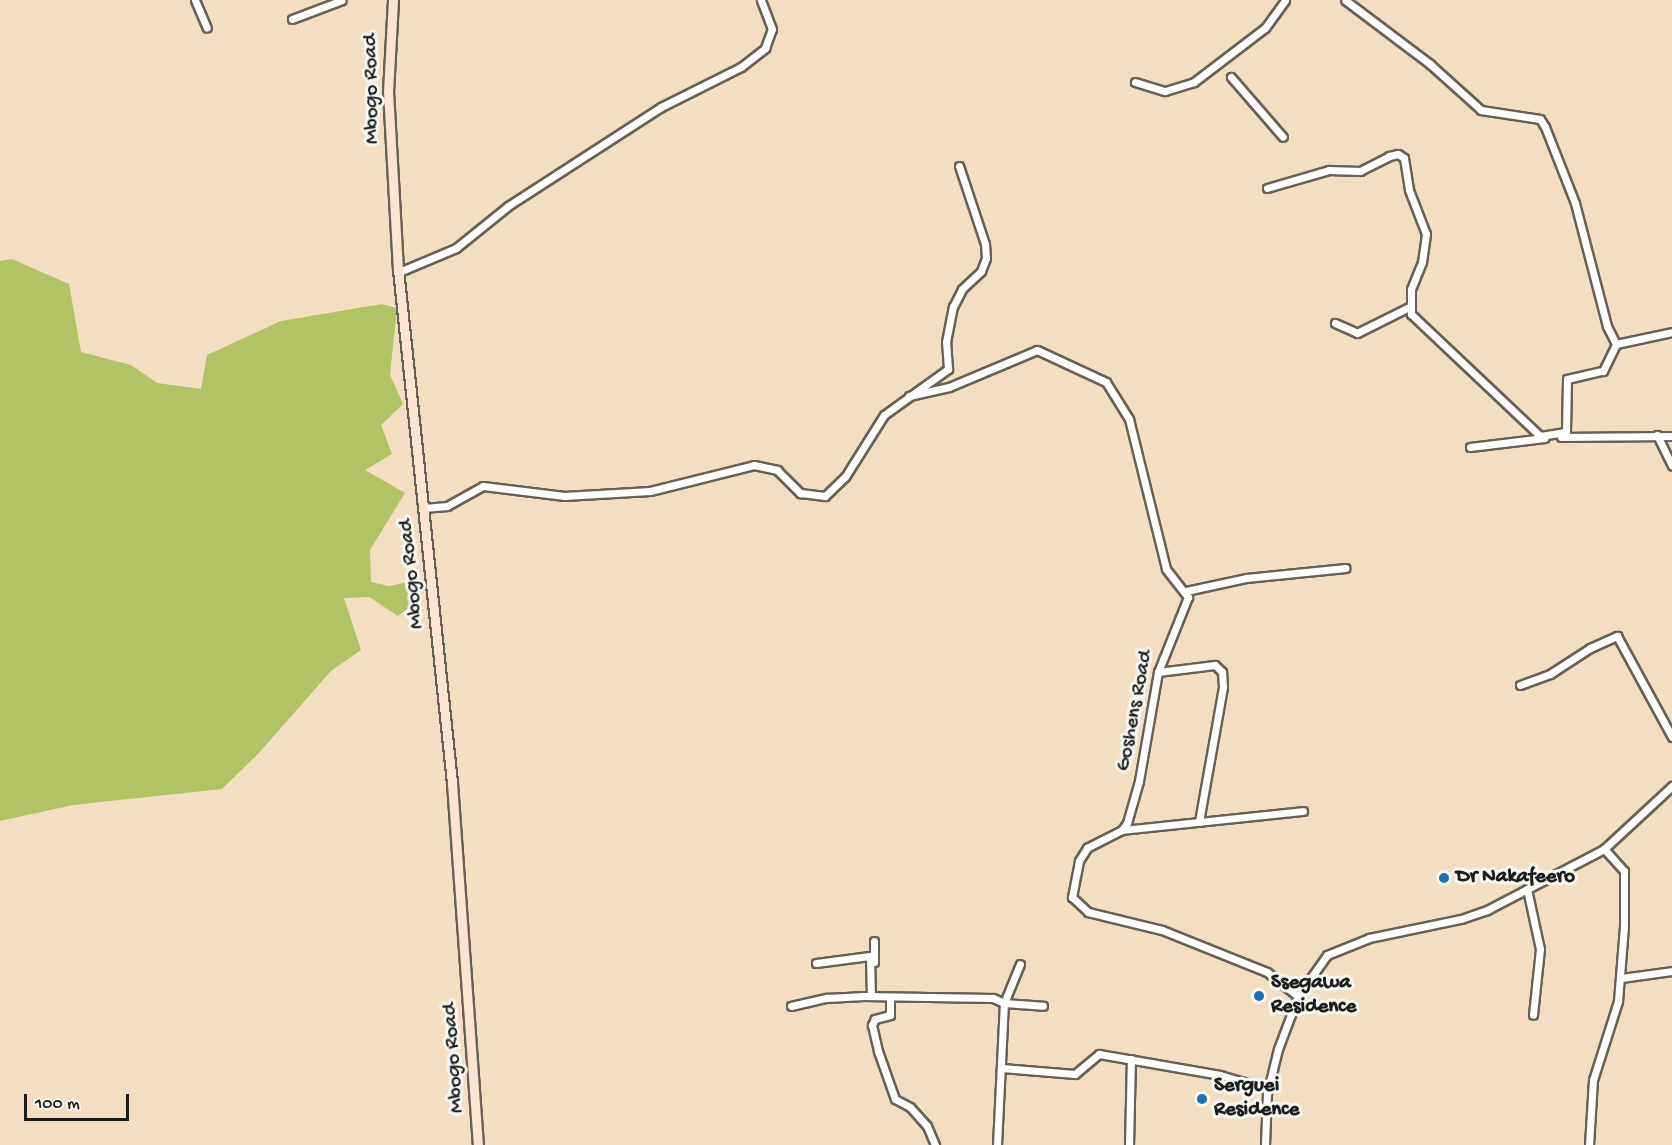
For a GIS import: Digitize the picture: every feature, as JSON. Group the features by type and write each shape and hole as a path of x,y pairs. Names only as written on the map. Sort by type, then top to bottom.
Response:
{"main road":[{"name":"Mbogo Road","path":"393,0 388,91 399,272 456,832 478,1145"}],"street":[{"path":"195,0 207,28"},
{"path":"292,19 342,0"},
{"path":"399,272 456,248 508,206 661,107 741,67 765,48 772,29 761,0 753,0"},
{"path":"1135,82 1165,91 1194,82 1265,28 1285,0"},
{"path":"1345,0 1430,64 1481,110 1540,119 1575,203 1606,327 1616,344"},
{"path":"1231,77 1283,137"},
{"path":"1267,188 1329,170 1360,171 1389,156 1398,154 1404,158 1409,190 1426,234 1425,251 1408,307 1411,314 1540,436 1566,432 1567,379 1603,371 1616,344"},
{"path":"424,508 447,506 483,486 564,496 650,491 754,465 777,470 800,493 825,496 845,477 884,415 909,396 946,374 946,342 956,298 985,265 985,244 959,166"},
{"path":"1335,323 1358,333 1408,307"},
{"path":"1616,344 1672,332"},
{"path":"909,396 949,387 1037,350 1106,382 1129,419 1166,569 1173,582 1186,591 1246,578 1345,568"},
{"path":"1657,435 1672,466"},
{"path":"1470,447 1575,436 1672,436"},
{"name":"Goshens Road","path":"1122,830 1139,781 1158,672 1188,597 1186,591"},
{"path":"1520,685 1550,674 1590,648 1617,636 1672,737"},
{"path":"1158,672 1215,665 1222,672 1223,687 1199,822"},
{"path":"1265,1145 1268,1089 1298,996 1327,955 1369,938 1461,919 1527,889 1604,849 1672,786"},
{"path":"1298,996 1267,972 1226,954 1162,930 1088,912 1075,902 1073,883 1087,848 1122,830 1303,811"},
{"path":"1589,1145 1593,1080 1621,978 1624,872 1604,849"},
{"path":"1527,889 1540,949 1533,1015"},
{"path":"874,941 872,988 881,997"},
{"path":"816,963 870,956 871,996"},
{"path":"997,1145 1004,1003 1020,964"},
{"path":"1621,978 1672,971"},
{"path":"791,1006 827,998 871,996 993,998 1004,1003 1043,1006"},
{"path":"890,997 890,1015 875,1019 872,1025 878,1051 895,1099 910,1107 927,1126 934,1145"},
{"path":"1002,1068 1075,1074 1099,1054 1220,1075 1268,1089"},
{"path":"1129,1145 1131,1059"}],"green space":[{"path":"12,259 69,284 81,352 131,365 157,383 201,389 207,355 281,321 382,304 397,308 390,375 403,404 381,425 392,454 365,470 405,493 370,550 371,582 389,586 423,579 420,599 398,616 369,597 344,598 361,650 331,671 258,754 222,789 73,805 0,821 0,261"}],"place":[{"name":"Dr Nakafeero","path":"1444,878"},
{"name":"Ssegawa Residence","path":"1259,996"},
{"name":"Serguei Residence","path":"1202,1099"}]}
